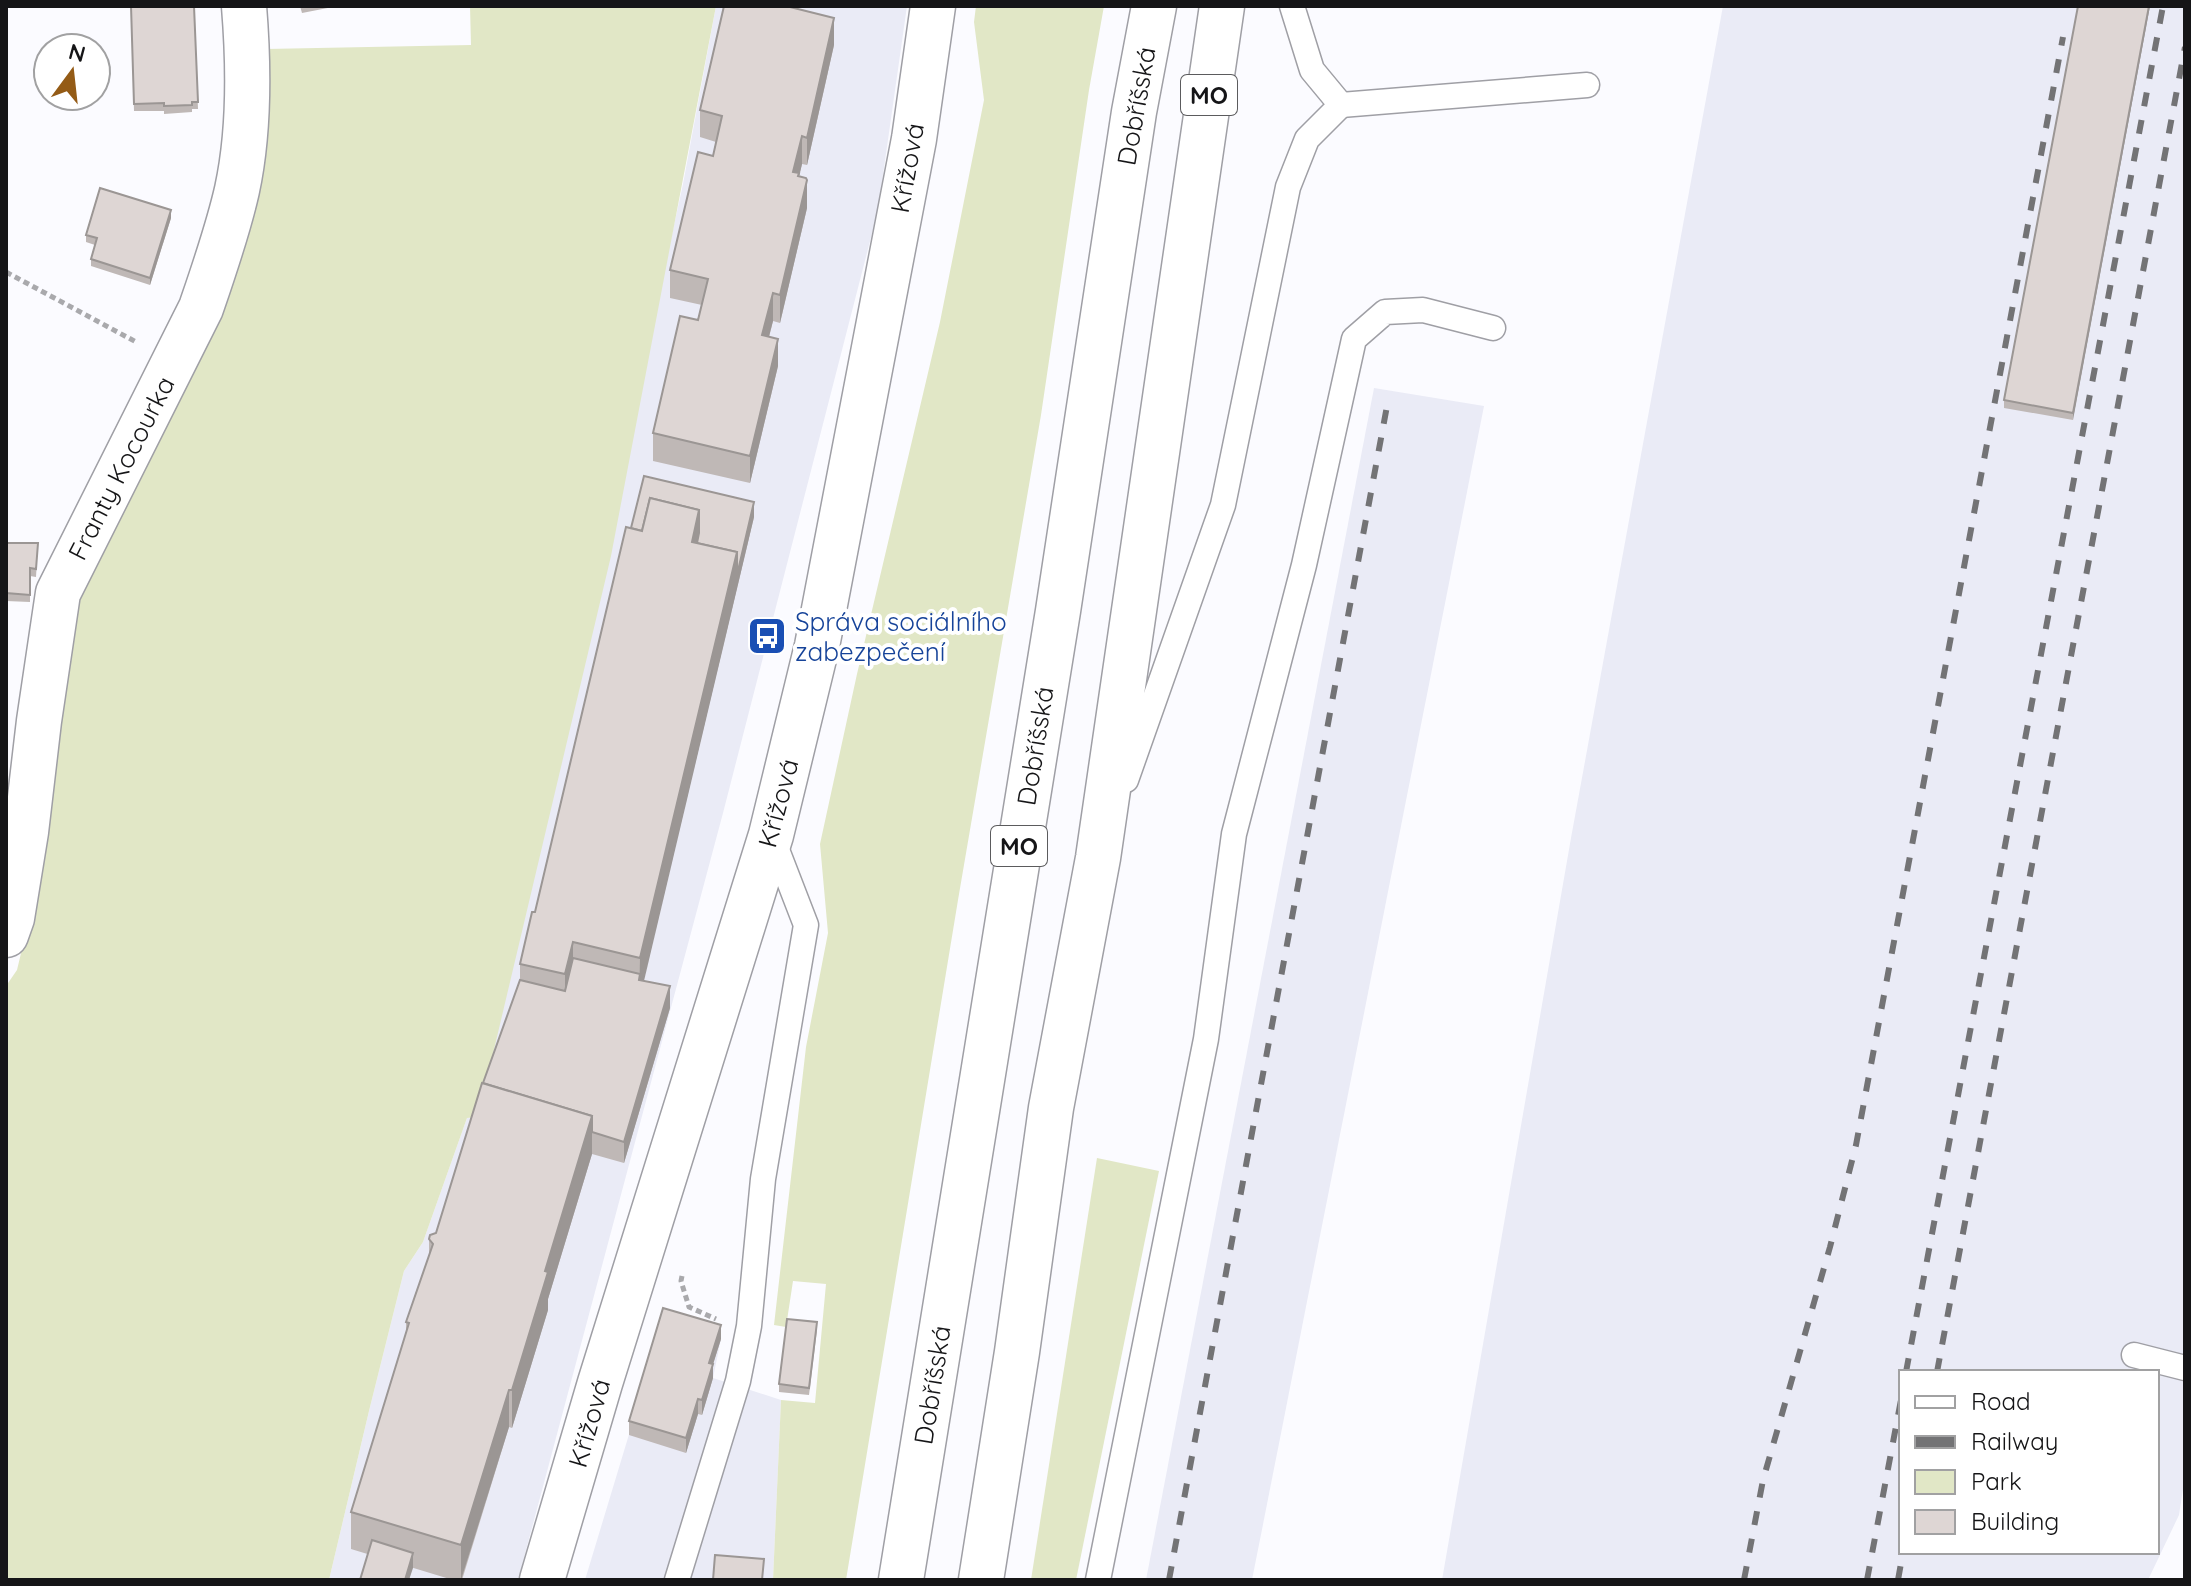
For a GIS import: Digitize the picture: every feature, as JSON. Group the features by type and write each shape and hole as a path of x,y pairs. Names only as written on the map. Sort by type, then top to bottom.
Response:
{"main road":[{"name":"Franty Kocourka","path":"6,935 12,918 26,832 58,593 201,308 237,190 247,101 244,6"},
{"name":"Křížová","path":"542,1580 600,1383 771,835 817,646 914,139 933,6"},
{"path":"1134,112 1136,6"},
{"name":"Dobříšská","path":"901,1580 1058,611 1134,112 1154,6"},
{"name":"MO","path":"981,1580 1051,1108 1098,858 1222,6"},
{"path":"1196,184 1251,6"}],"lane":[{"path":"1292,6 1312,70 1341,105"},
{"path":"1098,858 1223,505 1288,187 1307,139 1341,105 1587,85"},
{"path":"1098,1580 1206,1039 1234,834 1304,565 1354,339 1385,312 1423,310 1493,328"},
{"path":"677,1580 738,1381 749,1326 763,1179 806,925 771,835"},
{"path":"2134,1355 2185,1368"}],"path":[{"path":"6,272 174,363"}],"shaded area":[{"path":"716,6 907,6 878,210 723,813 518,1580 329,1580 404,1271 423,1242 467,1118 478,1117 683,184"},
{"path":"1723,6 2185,6 2185,1476 2179,1515 2148,1580 1442,1580 1571,838"},
{"path":"1374,388 1484,406 1252,1580 1146,1580"},
{"path":"663,1322 721,1339 713,1378 781,1400 773,1580 585,1580"}],"green space":[{"path":"470,6 716,6 611,556 478,1117 467,1118 423,1242 404,1271 329,1580 6,1580 6,986 17,970 34,899 80,592 137,479 266,49 471,45"},
{"path":"976,6 1104,6 1041,415 846,1580 773,1580 781,1400 815,1403 826,1284 793,1281 786,1327 774,1325 806,1047 828,933 820,844 940,322 984,100 974,22"},
{"path":"1097,1158 1159,1171 1076,1580 1031,1580"}],"building":[{"path":"131,6 194,6 198,102 164,106 164,103 134,104"},
{"path":"724,6 786,6 834,18 807,138 802,136 793,172 807,180 780,295 773,293 762,335 778,339 750,456 653,433 680,316 698,320 708,279 670,270 698,152 713,156 722,116 700,110"},
{"path":"2078,6 2149,6 2073,413 2004,400"},
{"path":"100,188 171,210 150,278 91,259 97,238 86,235"},
{"path":"644,476 754,502 737,575 737,552 697,543 699,510 650,498 642,531 631,528"},
{"path":"650,498 699,510 692,542 737,552 640,958 573,942 565,974 520,964 626,527 642,531"},
{"path":"6,543 38,543 36,569 30,568 30,595 6,593"},
{"path":"573,958 640,974 639,980 670,986 624,1142 592,1132 592,1116 483,1083 520,980 565,991"},
{"path":"482,1083 592,1116 512,1390 509,1390 461,1545 351,1512 409,1323 406,1322 433,1244 430,1235 436,1233"},
{"path":"663,1308 721,1325 702,1400 698,1399 686,1438 629,1421"},
{"path":"787,1319 817,1322 809,1388 779,1384"},
{"path":"372,1540 413,1553 405,1580 360,1580"},
{"path":"715,1555 764,1559 762,1580 713,1580"}],"railway":[{"path":"1906,1370 2163,6"},
{"path":"1744,1580 1763,1480 1856,1145 2063,37"},
{"path":"1937,1370 2185,47"},
{"path":"1169,1580 1387,406"},
{"path":"1867,1580 1899,1411"},
{"path":"1898,1580 1903,1554"}],"place":[{"name":"Správa sociálního zabezpečení","path":"767,636"}]}
